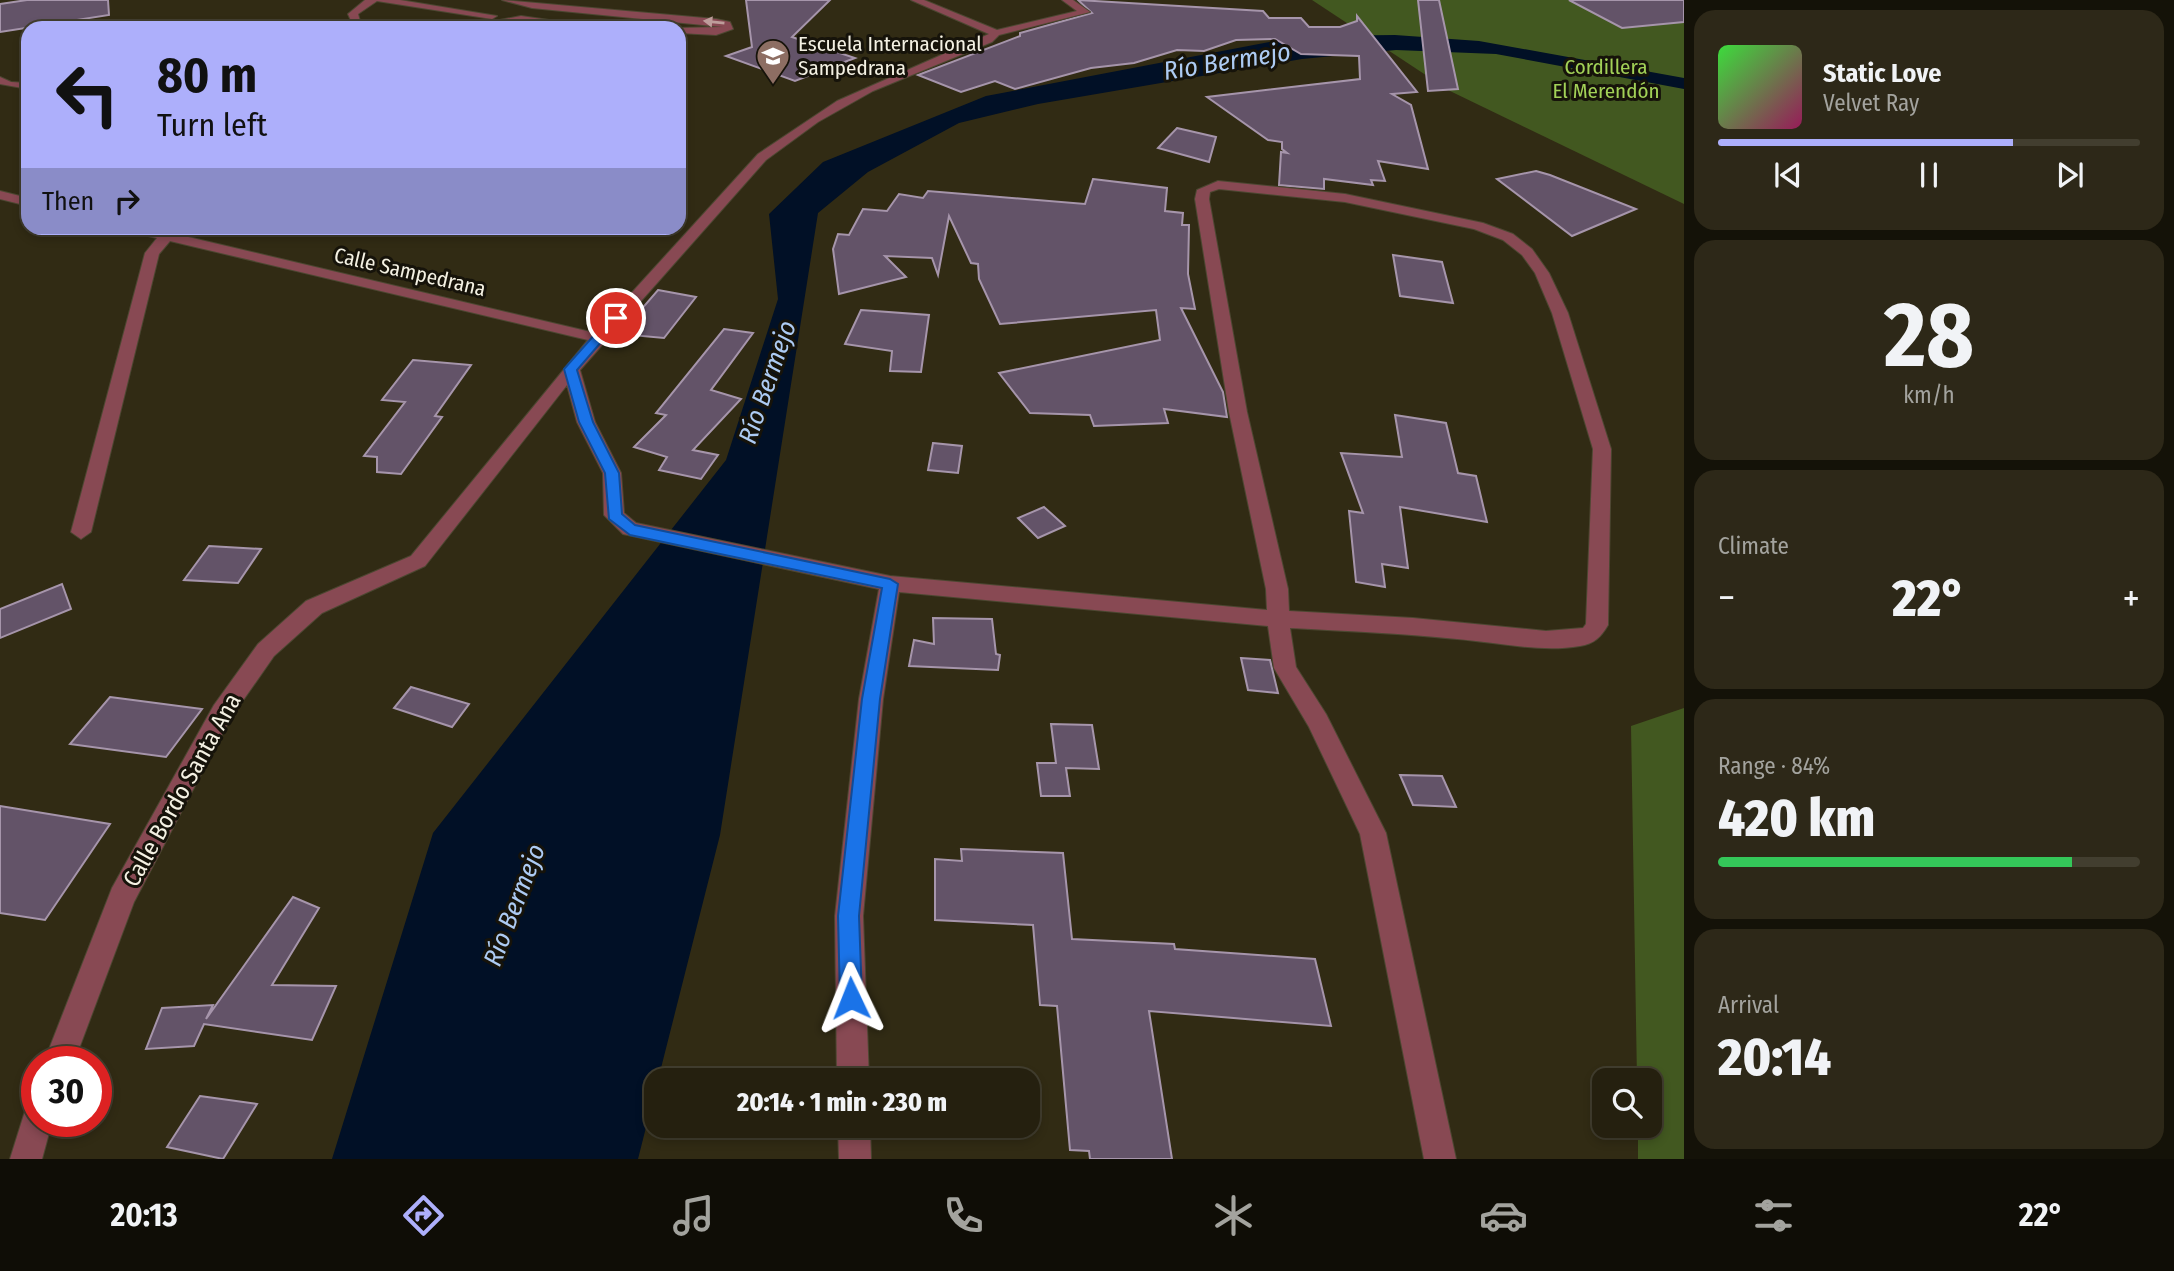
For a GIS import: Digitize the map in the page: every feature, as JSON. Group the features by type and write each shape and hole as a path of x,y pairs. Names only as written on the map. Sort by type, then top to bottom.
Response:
{"street":[{"path":"353,21 354,15 362,5 373,0"},
{"path":"381,0 494,17"},
{"path":"485,21 506,8 507,0 531,5 716,22 727,24 728,29 716,32 686,30"},
{"path":"916,0 996,33"},
{"name":"Calle Bordo Santa Ana","path":"64,1046 122,897 222,712 266,650 314,607 353,589 381,580 418,561 598,338 762,157 790,134 874,85 988,40 996,33 1085,12 1067,0"},
{"path":"504,21 548,21"},
{"path":"0,80 9,85 21,86"},
{"path":"571,369 586,422 612,473 614,515 630,529 890,584 1278,619 1413,626 1546,639 1591,634 1597,625 1602,449 1560,313 1535,261 1517,242 1478,226 1345,198 1218,185 1203,190 1204,213 1238,412 1277,589 1278,619 1285,668 1318,721 1373,833 1440,1159"},
{"path":"0,195 21,200"},
{"name":"Calle Sampedrana","path":"162,235 598,338"},
{"path":"81,532 152,253 167,236"},
{"path":"853,1068 849,916 871,699 890,584"},
{"path":"26,1159 32,1137"},
{"path":"854,1138 855,1159"}],"green space":[{"name":"Cordillera El Merendón","path":"1312,0 1684,0 1684,204 1450,91"},
{"path":"1684,708 1684,1159 1638,1159 1638,1138 1662,1138 1662,1068 1637,1068 1631,726"}],"water":[{"name":"Río Bermejo","path":"1395,35 1479,41 1684,78 1684,89 1496,54 1396,50 1302,59 1038,104 959,123 868,172 818,213 720,835 661,1068 644,1068 644,1135 638,1159 332,1159 433,833 726,460 778,299 769,214 823,162 986,96 1301,36"}],"building":[{"path":"27,0 108,0 109,15 71,21 21,21 21,29 0,32 0,4"},
{"path":"746,0 830,0 792,37 855,58 795,81 726,56 752,47"},
{"path":"1078,0 1263,11 1269,18 1301,18 1309,27 1340,27 1357,21 1357,16 1417,92 1392,94 1411,105 1428,169 1378,161 1385,181 1371,180 1373,185 1324,179 1324,189 1279,185 1281,152 1287,153 1282,149 1282,142 1268,140 1207,97 1360,79 1359,56 1301,54 1275,39 1236,40 1204,51 1177,50 1134,63 1091,68 1015,89 995,81 961,92 918,75 1020,36 1020,33 1092,13"},
{"path":"1418,0 1439,0 1458,89 1428,91"},
{"path":"1569,0 1684,0 1684,22 1622,28"},
{"path":"1177,128 1216,137 1209,162 1158,148"},
{"path":"1536,171 1636,209 1572,236 1497,179"},
{"path":"1093,179 1167,188 1165,211 1183,213 1182,225 1189,225 1188,274 1195,309 1181,308 1223,392 1227,417 1164,409 1168,423 1094,426 1090,415 1030,413 999,373 1160,340 1156,310 1000,324 979,279 978,264 971,263 949,216 938,275 932,258 885,256 906,277 839,294 833,249 838,234 849,235 863,209 887,211 899,194 923,198 928,191 1085,204"},
{"path":"1393,255 1442,262 1453,303 1400,296"},
{"path":"658,290 696,297 664,338 620,334"},
{"path":"861,310 929,315 921,372 890,371 892,351 845,344"},
{"path":"724,329 753,333 711,390 741,399 693,450 718,455 701,479 659,470 667,457 634,447 666,415 656,413"},
{"path":"413,360 471,365 435,416 442,417 401,474 377,472 377,457 364,456 405,402 382,400"},
{"path":"1395,415 1446,423 1458,473 1476,476 1487,522 1400,507 1408,568 1382,564 1385,587 1356,582 1349,511 1363,513 1341,453 1402,457"},
{"path":"933,443 962,446 958,473 928,470"},
{"path":"1044,507 1065,526 1038,538 1018,518"},
{"path":"209,546 261,549 238,583 184,580"},
{"path":"62,584 71,609 0,638 0,609"},
{"path":"933,618 992,619 996,654 1000,655 998,670 909,666 914,640 934,644"},
{"path":"1241,658 1270,660 1278,693 1248,690"},
{"path":"411,687 469,704 452,727 394,708"},
{"path":"110,697 202,709 166,757 70,744"},
{"path":"1051,724 1092,725 1099,769 1066,768 1070,796 1041,796 1037,763 1056,763"},
{"path":"1400,775 1442,776 1456,807 1413,805"},
{"path":"0,806 110,824 45,920 0,913"},
{"path":"961,849 1063,853 1072,939 1174,944 1175,949 1315,959 1331,1026 1149,1011 1172,1159 1090,1159 1089,1151 1070,1150 1057,1006 1040,1005 1033,925 935,920 935,859 962,861"},
{"path":"293,897 319,908 272,985 336,986 312,1040 204,1024 194,1046 146,1049 162,1008 213,1005 206,1019"},
{"path":"200,1096 257,1104 223,1159 167,1147"}],"place":[{"name":"Escuela Internacional Sampedrana","path":"773,86"}],"route":[{"path":"616,318 571,369 586,422 612,473 614,515 630,529 890,584 871,699 849,916 851,998"}]}
